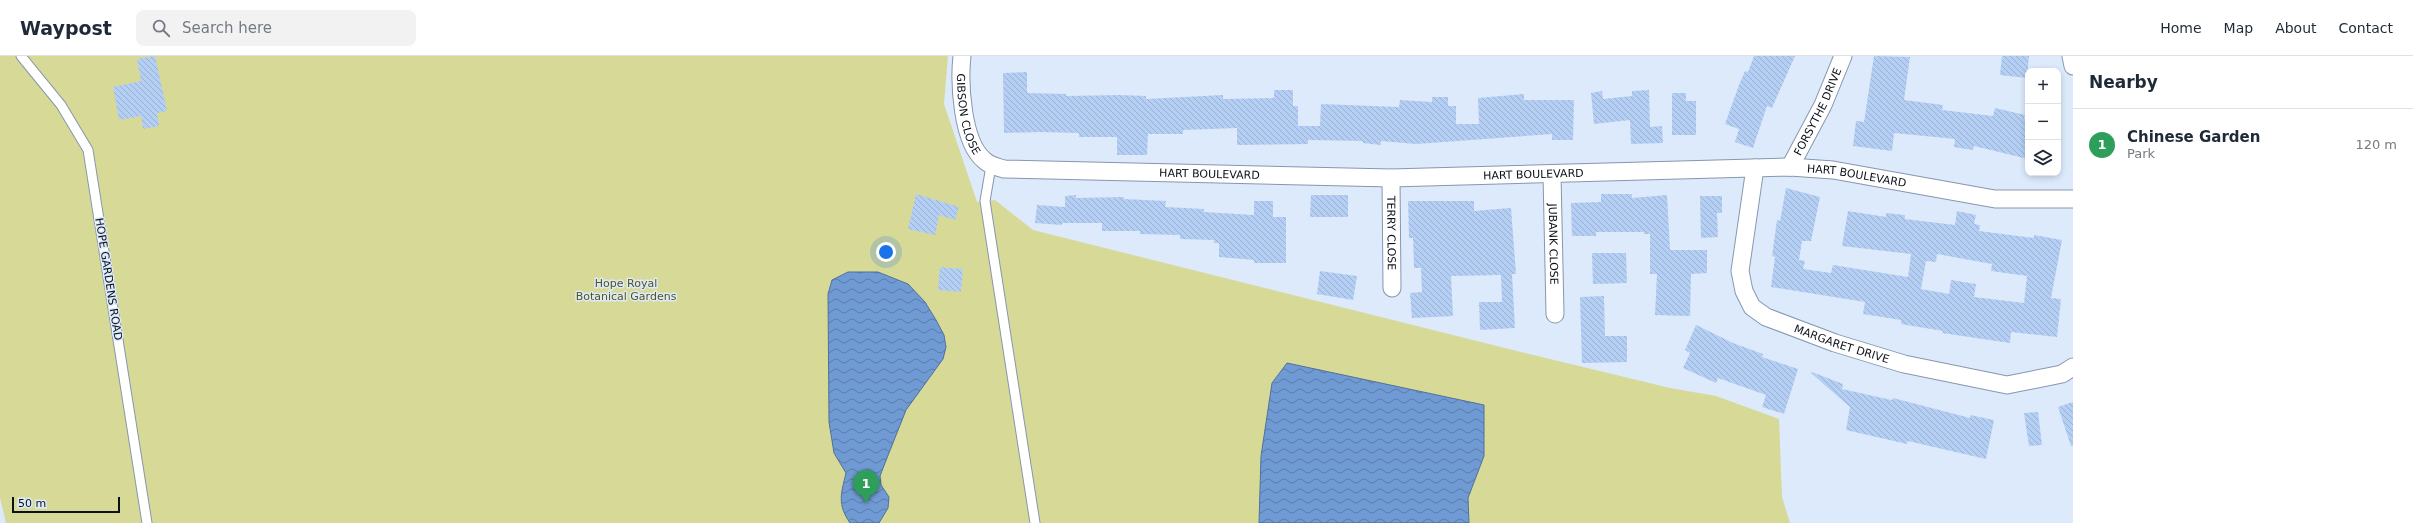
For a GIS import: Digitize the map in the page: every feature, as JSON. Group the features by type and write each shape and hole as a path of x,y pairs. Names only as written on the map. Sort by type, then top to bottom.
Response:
{"street":[{"name":"GIBSON CLOSE","path":"962,56 960,79 962,105 967,124 976,149 983,160 991,166"},
{"name":"FORSYTHE DRIVE","path":"1790,167 1823,105 1843,56"},
{"path":"2071,56 2073,66"},
{"name":"HART BOULEVARD","path":"991,166 1004,170 1391,178 1790,167 1833,170 1995,199 2073,199"},
{"name":"MARGARET DRIVE","path":"1755,168 1740,271 1744,291 1752,307 1766,317 1834,343 1904,364 2007,386 2062,374 2073,367"},
{"name":"JUBANK CLOSE","path":"1552,174 1555,314"},
{"name":"TERRY CLOSE","path":"1391,178 1392,288"}],"lane":[{"name":"HOPE GARDENS ROAD","path":"21,56 61,104 88,150 147,523"},
{"path":"991,166 985,202 1035,523"}],"green space":[{"name":"Hope Royal Botanical Gardens","path":"0,56 948,56 944,104 977,202 995,200 1033,230 1521,352 1670,388 1716,396 1779,419 1782,497 1790,523 6,523 0,498"}],"water":[{"path":"848,272 878,272 908,284 925,302 936,320 944,335 946,347 943,359 906,410 880,476 881,485 889,497 888,508 879,523 850,523 843,510 841,499 846,473 834,453 829,422 828,294 832,280"},
{"path":"1287,363 1484,405 1484,456 1468,498 1469,523 1259,523 1261,456 1272,383"}],"building":[{"path":"155,56 167,111 157,113 159,126 143,129 141,116 119,120 113,87 141,81 137,59"},
{"path":"1754,56 1795,56 1772,108 1767,106 1753,148 1735,142 1739,129 1725,124 1739,85 1745,71 1748,72"},
{"path":"1874,56 1910,57 1904,100 1943,105 1942,110 1993,116 1995,108 2025,115 2025,158 1974,146 1973,150 1954,147 1955,139 1894,133 1892,151 1853,146 1856,121 1864,122"},
{"path":"2002,56 2029,56 2028,68 2025,68 2025,78 2000,75"},
{"path":"1027,72 1027,93 1066,94 1066,96 1120,95 1146,96 1146,99 1223,95 1223,99 1274,98 1274,90 1293,90 1293,106 1298,106 1298,126 1320,126 1321,104 1399,107 1400,100 1432,102 1432,97 1448,97 1448,106 1456,106 1456,124 1479,124 1478,98 1524,94 1524,100 1574,100 1573,140 1552,140 1552,134 1416,144 1381,141 1381,145 1363,143 1363,141 1308,140 1308,144 1237,145 1237,128 1183,130 1183,134 1148,134 1147,155 1117,155 1117,137 1079,137 1079,133 1004,133 1003,73"},
{"path":"1649,90 1650,127 1662,126 1663,143 1631,144 1630,120 1594,124 1591,93 1602,91 1603,99 1632,96 1632,91"},
{"path":"1672,93 1686,93 1686,101 1696,101 1696,135 1672,135"},
{"path":"1786,188 1820,197 1811,241 1802,241 1799,260 1805,261 1803,269 1831,273 1833,265 1908,277 1911,254 1842,246 1848,211 1886,217 1886,213 1905,215 1905,219 1955,225 1957,211 1976,215 1974,224 1980,225 1979,231 2034,238 2034,235 2062,240 2051,298 2061,299 2057,337 2011,332 2010,343 1942,333 1943,331 1901,324 1901,320 1863,314 1865,302 1771,287 1775,257 1772,256 1777,220 1780,221","holes":["1937,254 1992,264 1991,271 2027,276 2024,303 1974,297 1976,284 1951,280 1949,294 1921,289 1926,261 1936,262"]},
{"path":"916,194 959,207 955,220 939,215 935,235 908,229"},
{"path":"1601,194 1632,194 1632,198 1667,195 1670,250 1707,250 1707,273 1691,274 1690,316 1655,315 1657,274 1650,274 1650,234 1644,234 1644,232 1596,232 1596,236 1572,236 1571,203 1601,202"},
{"path":"1076,195 1076,198 1124,197 1124,199 1166,201 1165,207 1204,209 1204,212 1254,215 1254,201 1273,201 1273,217 1286,217 1286,263 1254,263 1254,260 1219,257 1219,243 1214,243 1214,240 1180,239 1180,235 1140,234 1140,231 1102,231 1102,223 1062,223 1062,225 1035,223 1037,205 1065,207 1065,196"},
{"path":"1311,195 1348,195 1348,217 1310,217"},
{"path":"1700,196 1722,196 1722,213 1717,213 1718,237 1701,238"},
{"path":"1408,201 1474,201 1474,211 1511,208 1516,274 1512,274 1515,328 1480,330 1479,302 1502,302 1501,275 1451,276 1453,316 1412,318 1410,293 1422,292 1421,268 1414,268 1413,238 1409,238"},
{"path":"1592,253 1626,253 1627,283 1593,284"},
{"path":"940,267 963,269 961,292 938,290"},
{"path":"1320,271 1357,276 1353,300 1317,294"},
{"path":"1604,296 1605,336 1627,336 1627,362 1582,363 1580,297"},
{"path":"1696,325 1733,343 1763,354 1762,357 1798,369 1784,414 1762,407 1766,395 1718,378 1716,383 1683,368 1690,353 1685,350"},
{"path":"1812,372 1843,384 1842,389 1892,400 1893,398 1970,418 1970,415 1994,420 1986,459 1908,441 1907,444 1846,430 1850,407 1811,373"},
{"path":"2073,402 2073,446 2071,446 2058,407"},
{"path":"2038,412 2042,445 2029,446 2024,413"}],"place":[{"name":"Chinese Garden","path":"866,503"}]}
